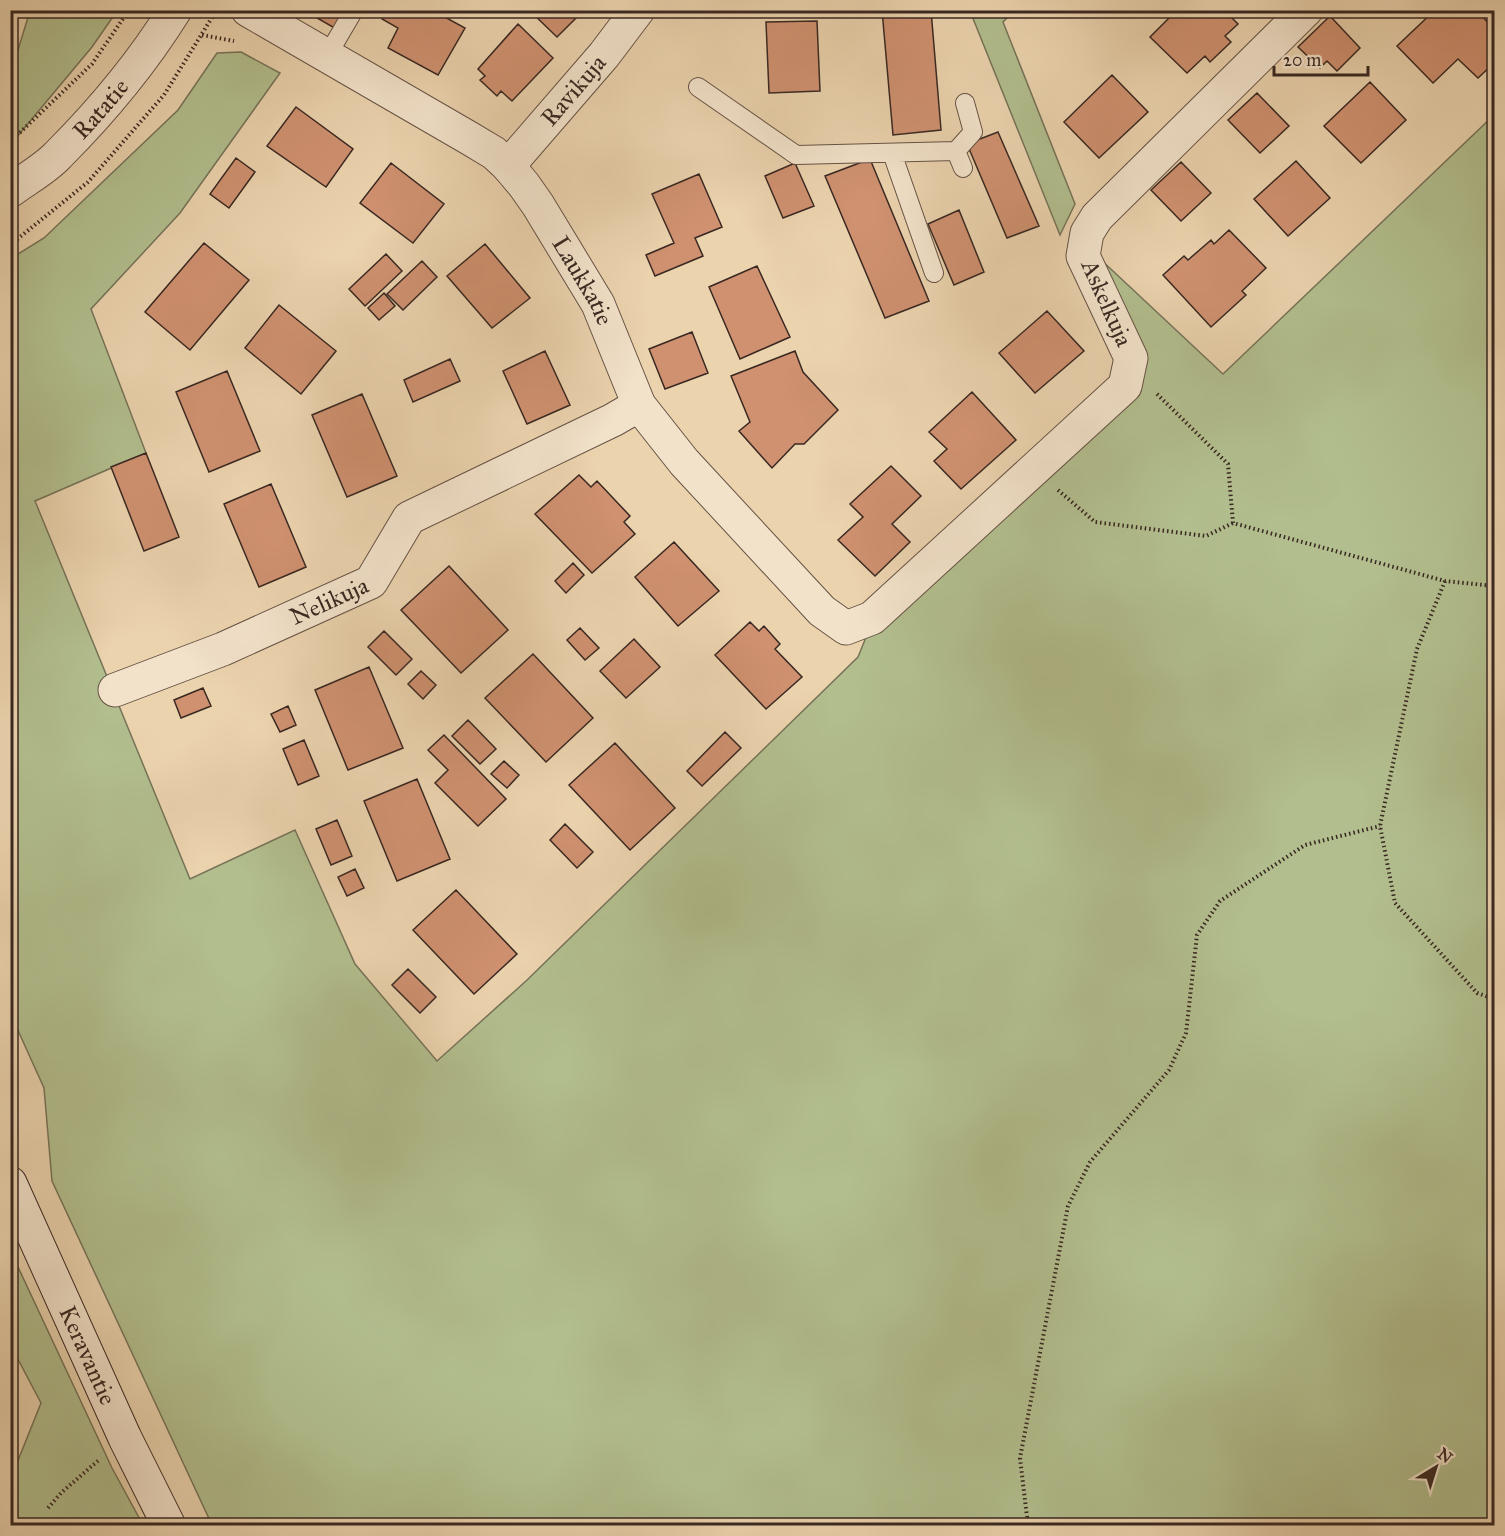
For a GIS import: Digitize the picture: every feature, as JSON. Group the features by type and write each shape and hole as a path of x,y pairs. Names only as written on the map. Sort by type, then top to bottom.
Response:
{"street":[{"name":"Ratatie","path":"10,191 57,156 120,87 154,43 175,10"},
{"name":"Laukkatie","path":"248,10 469,138 494,153 508,166 537,205 598,304 639,405 684,462 822,611 846,628"},
{"name":"Ravikuja","path":"508,166 604,55 638,10"},
{"name":"Askelkuja","path":"846,628 872,618 1125,386 1131,358 1083,256 1087,233 1097,217 1306,10"},
{"name":"Nelikuja","path":"115,690 223,650 371,582 409,518 613,420 639,405"},
{"name":"Keravantie","path":"10,1183 125,1438 170,1526"}],"lane":[{"path":"327,56 354,10"},
{"path":"698,87 796,156 956,151 973,132 965,103"},
{"path":"956,151 963,168"},
{"path":"892,153 934,273"}],"path":[{"path":"10,142 92,64 129,10"},
{"path":"202,35 244,43"},
{"path":"1129,367 1228,464 1233,523"},
{"path":"1034,470 1095,522 1206,536 1233,523 1445,581 1494,586"},
{"path":"1445,581 1418,649 1380,826 1395,903 1477,993 1494,999"},
{"path":"1024,1526 1027,1517 1020,1458 1068,1206 1090,1162 1169,1070 1186,1033 1197,935 1220,901 1305,845 1380,826"},
{"path":"48,1508 125,1438"}],"green space":[{"path":"30,11 117,11 92,47 11,144 11,66 13,66"},
{"path":"970,11 1014,11 1003,22 1075,204 1060,235"},
{"path":"241,52 280,73 180,213 91,309 146,453 35,501 190,879 295,830 355,964 437,1061 526,981 858,657 873,620 1140,375 1098,257 1223,374 1494,115 1494,1525 212,1525 52,1181 44,1088 11,1015 10,259 44,238 178,110 217,53"},
{"path":"11,1252 112,1468 143,1525 11,1525 11,1478 41,1403 11,1346"}],"building":[{"path":"303,10 348,10 338,30"},
{"path":"386,10 432,10 465,28 438,75 388,48 398,28 382,19"},
{"path":"529,10 581,10 582,12 557,37"},
{"path":"882,10 931,10 941,130 893,135"},
{"path":"1163,10 1224,10 1238,24 1225,36 1231,42 1210,62 1205,56 1187,73 1150,37 1170,17"},
{"path":"1435,10 1476,10 1494,29 1494,63 1478,78 1458,59 1433,83 1397,46"},
{"path":"1330,16 1360,48 1337,71 1327,61 1320,68 1298,47"},
{"path":"817,21 820,91 769,93 766,22"},
{"path":"518,24 553,58 512,101 501,91 497,96 480,80 485,76 478,69"},
{"path":"1112,75 1148,112 1099,158 1064,122"},
{"path":"1370,82 1406,120 1361,163 1324,126"},
{"path":"1257,93 1289,126 1260,153 1228,120"},
{"path":"296,107 353,149 326,187 267,146"},
{"path":"998,132 1039,226 1007,238 967,144"},
{"path":"236,158 255,172 229,208 210,194"},
{"path":"870,159 929,301 885,318 825,176"},
{"path":"1296,161 1330,198 1288,236 1254,199"},
{"path":"1181,162 1211,193 1181,221 1151,190"},
{"path":"391,163 444,204 413,243 360,203"},
{"path":"795,163 814,206 783,218 765,176"},
{"path":"699,174 722,227 695,238 703,256 655,276 646,255 674,243 652,194"},
{"path":"959,210 984,272 954,285 928,224"},
{"path":"1229,230 1266,268 1242,291 1246,295 1211,327 1163,275 1184,256 1188,260 1211,240 1214,244"},
{"path":"204,243 249,280 190,350 145,312"},
{"path":"485,244 530,298 492,328 447,276"},
{"path":"386,254 402,271 365,306 349,289"},
{"path":"422,261 437,277 403,310 387,294"},
{"path":"757,266 790,337 740,359 709,287"},
{"path":"384,293 395,306 379,320 368,308"},
{"path":"279,305 336,351 301,394 245,348"},
{"path":"1047,311 1084,351 1035,393 999,353"},
{"path":"692,332 708,373 665,389 649,349"},
{"path":"545,351 570,405 527,424 503,371"},
{"path":"795,351 803,372 838,410 804,444 795,444 772,468 739,431 750,422 731,376"},
{"path":"450,359 460,381 413,402 404,380"},
{"path":"227,371 260,451 209,472 176,392"},
{"path":"972,392 1016,440 961,489 934,461 947,449 929,432"},
{"path":"362,394 397,476 347,497 312,415"},
{"path":"146,453 179,537 144,551 111,467"},
{"path":"891,466 921,496 892,524 910,542 875,576 838,540 863,517 850,504"},
{"path":"579,475 591,487 597,481 630,516 624,522 635,534 592,573 535,514"},
{"path":"271,484 306,567 259,587 224,504"},
{"path":"674,542 719,591 678,626 635,577"},
{"path":"573,563 584,575 566,593 555,581"},
{"path":"449,566 508,630 461,673 401,610"},
{"path":"750,622 759,631 764,626 780,644 775,649 802,677 766,709 715,655"},
{"path":"580,628 599,648 585,660 567,640"},
{"path":"384,631 412,659 396,675 368,647"},
{"path":"634,639 660,667 626,698 600,671"},
{"path":"533,654 593,718 546,762 485,698"},
{"path":"369,667 403,748 348,770 315,690"},
{"path":"421,671 436,685 423,699 408,684"},
{"path":"203,688 211,706 181,718 174,700"},
{"path":"288,706 296,725 280,732 271,714"},
{"path":"468,720 496,749 480,764 452,736"},
{"path":"725,732 741,748 702,786 687,771"},
{"path":"444,735 506,799 478,826 435,783 448,770 428,750"},
{"path":"304,740 319,776 298,785 283,749"},
{"path":"615,743 675,808 630,850 569,785"},
{"path":"504,761 519,775 507,788 491,774"},
{"path":"417,779 450,859 397,881 364,801"},
{"path":"337,820 352,856 331,865 316,829"},
{"path":"565,824 593,852 577,868 550,840"},
{"path":"355,869 364,888 347,896 338,877"},
{"path":"456,890 517,954 474,994 413,930"},
{"path":"408,969 436,997 420,1013 392,985"}]}
